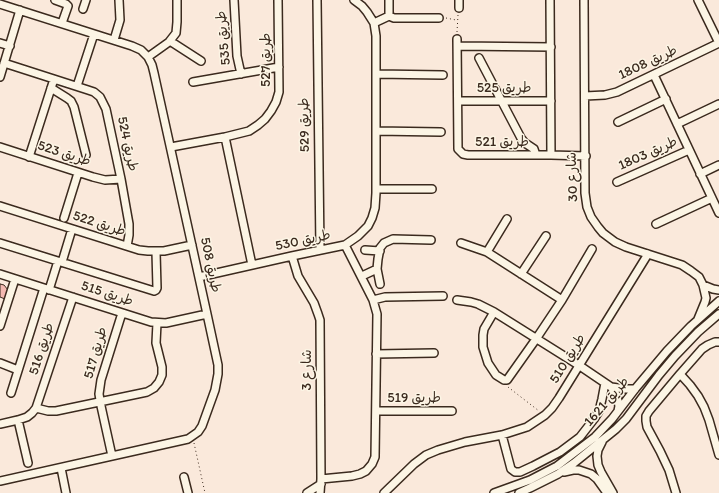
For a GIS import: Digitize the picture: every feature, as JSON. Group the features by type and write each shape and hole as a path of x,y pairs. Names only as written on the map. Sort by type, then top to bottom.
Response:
{"street":[{"path":"11,7 14,0"},
{"path":"55,0 68,6 62,23"},
{"path":"83,9 86,0"},
{"path":"114,40 120,20 118,0"},
{"path":"0,4 132,46 140,50 148,57 170,41 176,33 177,0"},
{"name":"طريق 535","path":"234,0 237,56 241,74"},
{"name":"طريق 527","path":"171,147 249,131 258,125 268,115 276,102 279,92 278,0"},
{"name":"طريق 529","path":"316,0 320,250"},
{"name":"طريق 530","path":"199,278 345,245 358,236 368,226 375,208 376,189 376,36 374,23 362,6 354,0"},
{"path":"389,0 389,16"},
{"path":"459,0 459,8"},
{"name":"طريق 525","path":"550,0 551,155"},
{"name":"شارع 30","path":"584,0 587,207 598,227 615,242 682,265 699,277 703,285"},
{"path":"698,0 719,43"},
{"path":"0,77 20,10"},
{"path":"374,23 389,16 394,18 439,18"},
{"path":"76,86 94,34"},
{"path":"170,41 201,61"},
{"path":"0,43 10,46"},
{"path":"458,43 551,47"},
{"name":"طريق 521","path":"458,43 458,148 463,154 586,156"},
{"name":"طريق 1808","path":"585,96 611,94 719,43"},
{"name":"طريق 508","path":"148,57 152,65 171,147 218,365 218,378 215,390 202,426 193,437"},
{"path":"479,58 523,140 534,149 536,155"},
{"name":"طريق 524","path":"4,63 94,92 100,97 106,109 121,179 129,224 127,246"},
{"name":"طريق 535","path":"194,82 279,67"},
{"path":"376,74 443,75"},
{"name":"طريق 1803","path":"654,75 719,213"},
{"path":"29,157 54,79"},
{"path":"51,88 71,100 86,155"},
{"path":"618,122 666,99"},
{"name":"طريق 525","path":"458,101 551,100"},
{"path":"677,124 719,104"},
{"path":"376,131 441,132"},
{"path":"225,137 252,265"},
{"name":"طريق 523","path":"0,148 105,180 121,179"},
{"name":"طريق 1803","path":"617,182 689,150"},
{"path":"700,174 719,165"},
{"path":"64,218 78,173"},
{"path":"376,189 432,189"},
{"path":"656,224 712,198"},
{"name":"طريق 522","path":"0,206 139,250 156,252 192,245"},
{"path":"487,252 507,219"},
{"path":"11,393 46,289 60,261 72,229"},
{"path":"521,274 546,236"},
{"path":"380,284 378,269 380,251 384,243 389,239 431,240"},
{"path":"0,243 154,291 157,288 156,252"},
{"path":"461,243 487,252 562,300"},
{"name":"طريق 519","path":"321,488 366,471 372,464 375,457 377,318 374,300 345,245"},
{"path":"494,312 484,329 483,347 486,359 496,375 504,380 507,380 562,300 592,249"},
{"path":"365,250 380,251"},
{"name":"طريق 510","path":"384,493 414,464 426,455 465,442 502,435 527,427 552,408 580,366 648,254"},
{"name":"شارع 3","path":"292,256 298,276 314,303 320,320 321,488"},
{"path":"362,276 378,269"},
{"name":"طريق 515","path":"0,274 151,322 170,322 207,314"},
{"path":"0,326 15,279"},
{"path":"703,285 719,290"},
{"path":"698,319 705,302 706,295 703,285"},
{"path":"374,300 385,297 443,296"},
{"name":"طريق 516","path":"36,408 73,297"},
{"path":"458,300 478,304 494,312 612,387 635,389"},
{"name":"طريق 1621","path":"494,493 530,480 557,466 595,436 612,419 667,351 698,319 719,301"},
{"name":"طريق 517","path":"112,456 99,394 101,380 122,313"},
{"name":"طريق 1621","path":"519,493 558,474 616,430 675,356 698,332 719,314"},
{"name":"طريق 517","path":"100,401 147,392 154,388 159,382 162,375 162,367 156,343 157,323"},
{"path":"676,493 669,470 647,427 646,416 680,374 702,350 708,345 719,342"},
{"path":"376,354 434,353"},
{"path":"0,363 18,370"},
{"path":"680,374 698,396 704,408 719,455"},
{"path":"502,435 511,469 515,472 520,472 533,466 560,452 580,437 599,411 605,383"},
{"path":"612,387 618,401 618,411"},
{"path":"0,424 26,417 36,408 56,411 100,401"},
{"name":"طريق 519","path":"376,411 452,411"},
{"path":"18,420 28,463"},
{"path":"0,481 182,441 193,437"},
{"path":"602,441 598,450 598,464 609,491"},
{"path":"61,468 66,493"},
{"path":"558,474 573,470 591,474 609,491"},
{"path":"184,477 188,493"},
{"path":"307,493 321,488"}],"path":[{"path":"458,43 457,20 459,8"},
{"path":"439,18 457,20"},
{"path":"504,380 509,388 544,415"},
{"path":"193,437 205,493"}],"building":[{"path":"0,284 4,285 8,290 5,299 0,297"}]}
